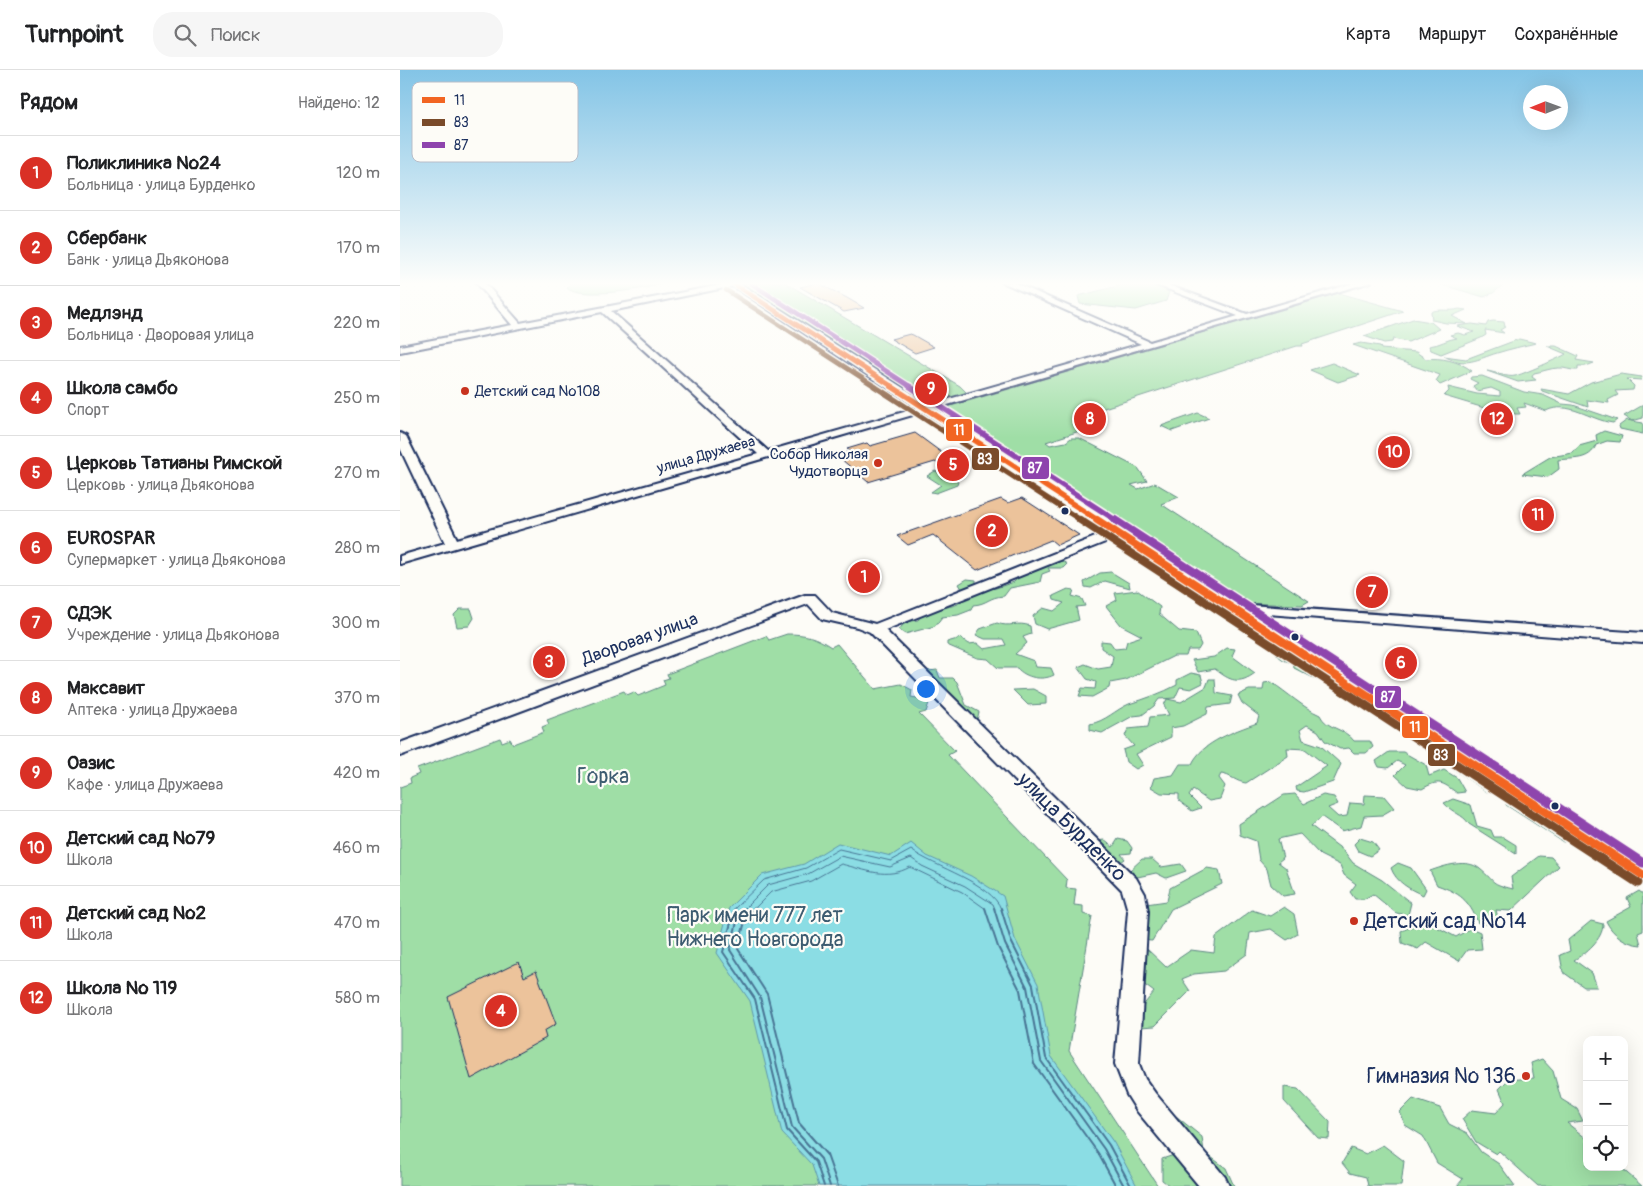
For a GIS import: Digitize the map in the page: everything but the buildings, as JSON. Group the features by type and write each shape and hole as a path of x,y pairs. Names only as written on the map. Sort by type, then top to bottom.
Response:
{"main road":[{"path":"811,334 1643,875"}],"street":[{"path":"400,349 477,334"},
{"path":"632,334 766,455"},
{"path":"1125,334 1150,345"},
{"name":"улица Дружаева","path":"400,560 1186,334"},
{"path":"400,436 453,545"},
{"path":"875,629 1118,532"},
{"name":"улица Бурденко","path":"810,598 827,616 861,623 875,629 1129,884 1135,894 1138,911 1127,1064 1136,1087 1146,1102 1216,1186"},
{"name":"Дворовая улица","path":"400,750 810,598"},
{"path":"1234,608 1643,638"}],"green space":[{"path":"817,334 872,334 960,386 967,393 936,403 924,402"},
{"path":"1198,334 1332,334 1302,344 1303,346 1297,346 1076,417 1092,427 1046,442 1050,445 1066,442 1071,438 1079,438 1138,468 1147,481 1131,485 1138,489 1155,483 1179,497 1161,504 1309,601 1302,605 1236,603 941,412 944,408"},
{"path":"1370,334 1427,334 1408,342 1393,339 1392,342 1384,343 1364,336"},
{"path":"1450,335 1486,335 1441,354 1431,350 1429,346 1457,338"},
{"path":"1519,339 1536,343 1465,362 1452,360 1444,356 1466,359"},
{"path":"1361,343 1380,346 1381,349 1416,352 1426,359 1450,360 1472,371 1440,385 1436,381 1440,375 1353,345"},
{"path":"1547,346 1556,346 1578,356 1576,360 1594,363 1578,366 1578,370 1555,368 1534,373 1532,377 1536,380 1518,382 1487,371 1505,376 1515,376 1566,354"},
{"path":"1332,363 1360,375 1338,382 1310,370"},
{"path":"1621,374 1642,377 1641,380 1627,379 1634,386 1633,390 1615,391 1618,395 1608,400 1609,403 1587,400 1588,407 1542,391 1541,389 1569,394 1591,382"},
{"path":"1482,376 1524,392 1543,395 1562,404 1573,405 1617,420 1613,423 1604,421 1571,409 1554,408 1546,411 1524,403 1526,407 1517,408 1520,414 1510,414 1503,419 1481,407 1444,396 1449,391 1448,387 1477,394 1500,396 1500,392 1491,388 1477,391 1473,386 1478,383 1470,379 1471,377"},
{"path":"1643,405 1643,418 1632,421 1624,416"},
{"path":"1198,413 1209,418 1172,431 1161,426"},
{"path":"1627,420 1643,423 1643,434 1620,429 1619,426"},
{"path":"1604,431 1622,436 1620,442 1607,441 1596,445 1590,454 1585,456 1575,459 1558,460 1559,469 1548,477 1522,474 1550,457 1573,453 1579,446 1597,441 1596,435"},
{"path":"935,471 942,474 941,478 953,479 958,482 957,485 936,493 931,492 941,485 927,476"},
{"path":"1062,561 1067,564 1063,568 1048,568 1050,571 1042,574 1040,582 1010,588 1004,596 973,605 971,610 958,615 942,617 935,626 905,634 899,630 905,622 918,620 926,612 958,604 959,598 974,595 973,589 962,589 959,584 967,579 976,580 976,584 980,588 996,588 1014,582 1025,570 1041,569 1049,564"},
{"path":"1111,572 1129,583 1130,588 1105,581 1091,588 1085,587 1084,582 1100,573"},
{"path":"1068,589 1074,590 1072,596 1082,599 1085,606 1076,607 1079,620 1047,629 1035,624 1033,616 1043,608 1054,611 1064,603 1054,600 1053,596"},
{"path":"1137,590 1160,607 1159,614 1179,631 1196,633 1201,645 1198,650 1188,650 1186,656 1174,656 1126,680 1110,683 1109,688 1092,697 1079,696 1082,688 1095,689 1096,682 1087,679 1078,667 1085,664 1098,669 1111,667 1113,656 1101,648 1101,641 1110,642 1115,649 1125,648 1127,641 1142,636 1121,625 1106,606 1117,600 1115,593"},
{"path":"460,609 471,609 474,618 469,626 457,627 454,615"},
{"path":"997,623 1030,626 1031,634 1023,637 1027,643 1015,654 1034,661 1036,667 1051,668 1054,675 1034,678 1017,668 998,668 988,659 977,658 947,645 947,642 961,638 969,644 977,643 984,649 1006,645 1003,639 985,639 976,635 980,629"},
{"name":"Парк имени 777 лет Нижнего Новгорода","path":"787,634 811,637 831,647 837,644 875,689 901,684 912,690 911,697 930,700 926,712 919,714 955,751 948,755 1067,880 1066,888 1076,889 1074,905 1083,906 1083,914 1092,916 1069,1051 1158,1186 400,1186 400,787 411,783 410,778 419,774 417,769 500,738 502,742 510,739 513,744 544,732 542,727 549,724 547,720 624,691 627,695 634,692 638,696 665,685 663,680 669,678 667,674 766,636 769,640"},
{"path":"1252,635 1262,638 1275,649 1290,654 1292,659 1322,677 1324,681 1319,681 1294,668 1293,663 1281,658 1270,648 1253,638"},
{"path":"1227,648 1235,649 1232,656 1255,673 1244,679 1235,680 1230,679 1215,669 1198,672 1192,660 1214,657"},
{"path":"937,670 940,678 953,678 957,682 966,705 979,712 977,720 963,715 960,704 949,701 924,676 928,671"},
{"path":"1191,673 1201,675 1203,683 1191,689 1180,687 1175,698 1159,699 1154,706 1142,715 1133,716 1102,733 1090,730 1090,724 1101,720 1124,706 1177,685 1177,680"},
{"path":"1209,679 1215,679 1216,693 1232,696 1230,704 1208,707 1207,714 1183,726 1171,728 1171,737 1136,754 1143,765 1136,769 1126,762 1123,750 1134,746 1125,736 1128,729 1148,727 1150,717 1169,715 1164,705 1167,699 1181,702 1206,687"},
{"path":"1271,682 1320,715 1331,726 1346,733 1354,741 1370,741 1373,747 1366,753 1354,753 1349,748 1340,749 1325,741 1318,731 1307,725 1300,730 1303,740 1321,746 1341,764 1333,782 1304,792 1297,791 1296,787 1327,766 1305,749 1287,748 1288,756 1246,783 1221,774 1219,778 1225,786 1220,799 1209,801 1193,790 1189,796 1201,808 1192,811 1179,801 1179,794 1161,793 1151,787 1154,778 1173,775 1180,764 1192,764 1203,749 1211,743 1257,723 1259,716 1242,703 1238,695 1249,690 1263,690 1264,683"},
{"path":"1033,689 1046,696 1046,704 1028,705 1013,690"},
{"path":"1409,740 1415,741 1490,792 1487,792"},
{"path":"1389,752 1403,752 1426,765 1429,776 1444,770 1457,778 1465,792 1457,793 1440,783 1422,789 1407,786 1395,775 1405,765 1397,761 1388,768 1379,767 1376,761"},
{"path":"1295,794 1304,804 1323,795 1334,797 1338,804 1328,808 1338,817 1347,816 1350,803 1364,804 1365,795 1384,796 1394,808 1382,815 1364,816 1361,826 1342,831 1322,817 1311,826 1343,850 1353,863 1382,880 1411,903 1408,915 1396,913 1373,894 1364,899 1355,899 1350,892 1356,884 1344,875 1340,865 1320,855 1300,834 1278,839 1283,858 1278,862 1286,868 1295,894 1283,896 1271,885 1267,869 1259,860 1256,841 1240,835 1239,824 1284,795"},
{"path":"1453,799 1471,805 1477,826 1491,830 1494,837 1503,837 1516,845 1516,854 1469,824 1444,803"},
{"path":"1505,801 1510,801 1566,838 1568,842 1563,842 1506,805"},
{"path":"1360,838 1373,842 1379,850 1370,856 1358,851 1354,844"},
{"path":"1118,839 1127,841 1132,848 1131,853 1121,854 1125,859 1118,864 1096,841 1104,840 1113,847"},
{"path":"1539,856 1551,857 1559,866 1511,911 1496,910 1498,918 1487,924 1478,923 1471,908 1458,894 1437,885 1430,871 1455,864 1469,864 1480,869 1496,884 1513,889 1511,877"},
{"path":"1142,859 1152,859 1161,867 1181,864 1186,871 1166,878 1156,873 1133,878 1129,871"},
{"path":"1398,863 1411,868 1426,889 1423,895 1408,888 1396,877 1391,868"},
{"path":"1207,868 1219,870 1222,884 1171,909 1152,941 1137,940 1146,904 1167,901 1170,888"},
{"path":"1639,891 1643,894 1643,931 1638,933 1641,945 1630,943 1620,938 1606,921 1631,907 1627,898"},
{"path":"1284,907 1294,914 1298,934 1287,940 1271,929 1250,933 1247,954 1224,971 1194,974 1182,979 1190,991 1155,1026 1140,1027 1137,1013 1154,992 1134,977 1136,952 1147,949 1166,967 1191,950 1214,953 1216,937 1252,910 1270,916"},
{"path":"1591,921 1603,924 1600,935 1584,954 1574,960 1592,973 1597,987 1584,987 1563,972 1560,955 1570,951 1568,940"},
{"path":"1418,924 1433,925 1456,937 1471,928 1480,932 1482,949 1467,950 1459,961 1426,942 1418,949 1402,943 1401,931"},
{"path":"1542,1059 1553,1071 1561,1099 1577,1109 1583,1121 1567,1123 1583,1136 1583,1171 1625,1171 1642,1186 1538,1186 1499,1151 1496,1154 1476,1142 1462,1119 1472,1110 1496,1113 1505,1103 1499,1089 1508,1080 1534,1078 1531,1063"},
{"path":"1284,1087 1298,1089 1330,1122 1329,1139 1318,1138 1284,1101"},
{"path":"1413,1099 1440,1108 1449,1124 1467,1133 1481,1152 1499,1164 1515,1186 1457,1186 1463,1179 1437,1163 1423,1136 1405,1125 1400,1112"},
{"path":"1176,1116 1202,1137 1204,1152 1226,1168 1234,1186 1170,1186 1162,1180 1162,1159 1180,1153 1166,1120"},
{"path":"1383,1145 1404,1161 1401,1186 1368,1186 1366,1177 1350,1173 1342,1163 1351,1148 1366,1154"}],"water":[{"path":"838,843 891,856 911,843 927,856 971,876 1003,896 1015,939 1038,984 1051,1056 1114,1143 1137,1186 819,1186 812,1165 782,1133 750,1001 717,953 729,908 762,875 804,864"}],"transit line":[{"name":"83","path":"794,334 1638,883"},
{"name":"11","path":"811,334 1643,875"},
{"name":"87","path":"829,334 1643,863"}],"place":[{"name":"Оазис","path":"931,389"},
{"name":"Детский сад №108","path":"465,391"},
{"name":"Максавит","path":"1090,419"},
{"name":"Школа № 119","path":"1497,419"},
{"name":"Детский сад №79","path":"1394,452"},
{"name":"Собор Николая Чудотворца","path":"878,463"},
{"name":"Церковь Татианы Римской","path":"953,465"},
{"name":"Детский сад №2","path":"1538,515"},
{"name":"Сбербанк","path":"992,531"},
{"name":"Поликлиника №24","path":"864,577"},
{"name":"СДЭК","path":"1372,592"},
{"name":"Медлэнд","path":"549,662"},
{"name":"EUROSPAR","path":"1401,663"},
{"name":"Детский сад №14","path":"1354,921"},
{"name":"Школа самбо","path":"501,1011"},
{"name":"Гимназия № 136","path":"1526,1076"}],"park label":[{"name":"Горка","path":"603,776"}]}
